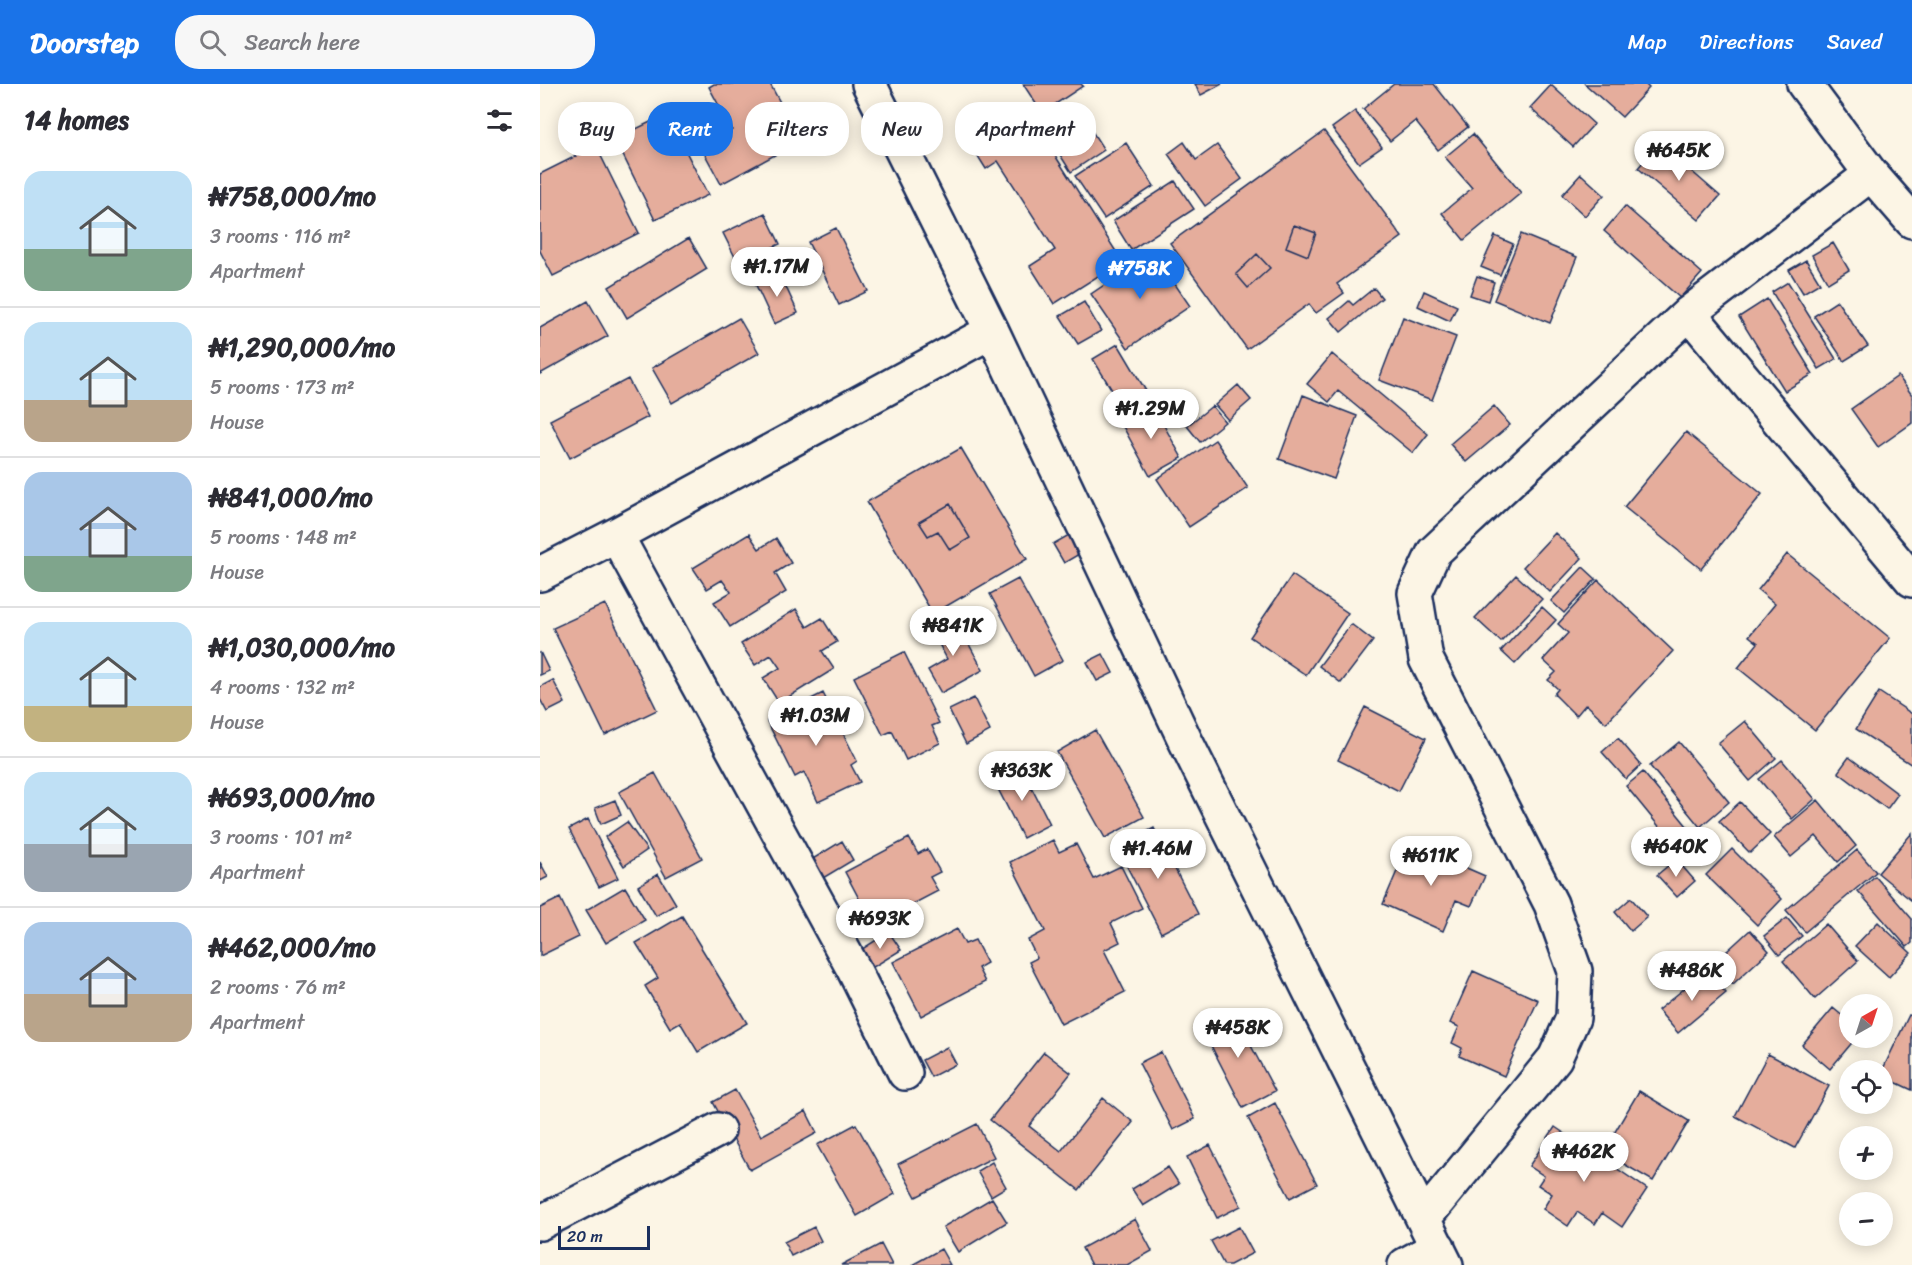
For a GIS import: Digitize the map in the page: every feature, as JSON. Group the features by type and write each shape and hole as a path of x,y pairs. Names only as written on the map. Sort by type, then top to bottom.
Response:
{"street":[{"path":"869,84 992,331 1185,740 1442,1256 1405,1265"},
{"path":"1804,84 1871,174 1912,221"},
{"path":"1424,1218 1556,1058 1573,1018 1575,971 1551,904 1426,659 1415,593 1434,552 1689,314 1871,174"},
{"path":"1689,314 1912,580"},
{"path":"540,574 992,331"},
{"path":"616,535 853,968 905,1073"},
{"path":"540,1223 718,1130"}],"building":[{"path":"714,84 770,84 780,102 745,102 745,156 773,156 721,184 706,156 733,156 733,102 717,102 709,87"},
{"path":"1023,84 1081,84 1083,86 1059,102 1035,102"},
{"path":"1195,84 1222,84 1201,95"},
{"path":"1394,84 1434,84 1468,127 1438,150 1415,121 1390,141 1363,109"},
{"path":"1585,84 1645,84 1649,88 1622,117"},
{"path":"1551,85 1594,124 1573,147 1530,108"},
{"path":"1355,111 1382,147 1359,163 1332,128"},
{"path":"647,124 647,156 688,156 708,195 655,220 623,156 635,156 635,129"},
{"path":"1324,131 1402,237 1337,284 1344,293 1316,313 1309,304 1247,349 1170,243","holes":["1294,225 1316,233 1308,256 1286,247","1257,254 1270,268 1248,288 1236,274"]},
{"path":"1473,134 1521,193 1464,240 1442,213 1472,188 1445,157"},
{"path":"1096,138 1104,150 1096,155"},
{"path":"1184,142 1196,160 1217,145 1242,179 1205,206 1168,154"},
{"path":"1126,143 1154,186 1104,219 1075,176"},
{"path":"1659,143 1720,196 1699,220 1638,168"},
{"path":"576,156 601,156 639,233 553,276 540,251 540,174"},
{"path":"978,156 1055,156 1122,261 1054,304 1030,266 1055,250 998,161 986,169"},
{"path":"1061,156 1095,156 1071,172"},
{"path":"1581,174 1604,195 1585,216 1562,195"},
{"path":"1175,181 1194,209 1131,250 1113,221"},
{"path":"1625,206 1702,273 1680,298 1604,231"},
{"path":"765,213 780,244 738,263 723,233"},
{"path":"1294,225 1316,233 1308,256 1286,247"},
{"path":"836,228 868,291 839,305 808,242"},
{"path":"1521,234 1577,257 1550,323 1494,300"},
{"path":"1495,236 1513,244 1500,275 1481,267"},
{"path":"689,238 707,269 627,318 609,287"},
{"path":"1833,243 1849,270 1828,283 1812,255"},
{"path":"1153,252 1190,306 1128,348 1091,294"},
{"path":"1257,254 1270,268 1248,288 1236,274"},
{"path":"1806,260 1820,283 1803,293 1789,270"},
{"path":"779,272 798,313 774,324 755,283"},
{"path":"1477,276 1494,282 1488,301 1470,295"},
{"path":"1788,282 1836,359 1819,369 1772,292"},
{"path":"1374,288 1382,298 1341,332 1329,318 1349,301 1353,305"},
{"path":"1424,291 1457,306 1450,321 1418,306"},
{"path":"1767,299 1813,374 1785,391 1739,317"},
{"path":"588,301 608,336 540,374 540,328"},
{"path":"1837,301 1868,346 1844,361 1814,316"},
{"path":"1084,302 1101,331 1078,344 1060,316"},
{"path":"1403,317 1456,337 1432,400 1379,380"},
{"path":"739,318 759,353 672,403 652,368"},
{"path":"1118,344 1149,396 1124,410 1093,359"},
{"path":"1332,354 1428,434 1413,453 1338,391 1329,402 1307,384"},
{"path":"1898,376 1912,395 1912,423 1878,447 1851,409"},
{"path":"628,379 648,417 570,458 550,420"},
{"path":"1238,385 1251,400 1228,420 1215,405"},
{"path":"1303,395 1357,416 1334,479 1279,459"},
{"path":"1152,404 1182,458 1150,476 1120,421"},
{"path":"1212,406 1225,422 1200,442 1187,426"},
{"path":"1494,406 1510,425 1466,462 1450,444"},
{"path":"1686,432 1762,494 1701,569 1624,507"},
{"path":"1215,440 1248,488 1189,527 1157,479"},
{"path":"961,448 1027,559 933,614 867,502","holes":["950,504 970,538 950,550 938,531 928,536 919,522"]},
{"path":"950,504 970,538 950,550 938,531 928,536 919,522"},
{"path":"1076,531 1086,550 1064,563 1053,544"},
{"path":"1555,533 1582,558 1550,592 1523,567"},
{"path":"749,534 759,549 776,538 791,563 775,573 786,592 730,627 714,602 731,592 722,580 707,589 693,568"},
{"path":"1787,554 1890,638 1815,730 1738,668 1758,643 1749,636 1775,604 1758,590"},
{"path":"1583,567 1596,579 1564,613 1551,601"},
{"path":"1292,575 1348,613 1306,675 1250,637"},
{"path":"1516,575 1542,599 1501,642 1475,618"},
{"path":"1018,579 1063,660 1034,676 990,594"},
{"path":"1598,580 1673,651 1606,723 1586,704 1576,716 1554,694 1558,689 1548,680 1556,672 1543,660 1568,633 1558,624"},
{"path":"605,604 657,710 605,735 553,628"},
{"path":"1542,607 1556,620 1515,664 1501,651"},
{"path":"796,609 807,627 822,618 837,642 822,651 834,669 779,703 763,678 780,668 771,655 755,665 741,644"},
{"path":"954,617 983,670 941,693 928,670 947,659 931,629"},
{"path":"1351,624 1373,641 1341,683 1319,666"},
{"path":"540,652 549,671 540,675"},
{"path":"904,652 939,723 932,726 940,743 906,760 892,731 883,735 854,677"},
{"path":"1103,654 1113,673 1097,681 1087,662"},
{"path":"553,680 565,703 547,712 540,699 540,687"},
{"path":"1879,692 1912,714 1912,765 1856,729"},
{"path":"823,693 857,761 851,765 860,782 818,802 804,772 795,777 767,721"},
{"path":"974,698 990,731 966,744 949,710"},
{"path":"1365,707 1426,738 1399,791 1338,760"},
{"path":"1745,721 1776,758 1750,781 1718,743"},
{"path":"1095,730 1144,817 1105,838 1057,752"},
{"path":"1618,738 1641,765 1626,779 1602,752"},
{"path":"1679,742 1729,802 1700,827 1650,766"},
{"path":"1849,757 1898,794 1887,809 1838,772"},
{"path":"1782,760 1815,799 1792,819 1759,779"},
{"path":"1020,765 1050,824 1023,838 993,779"},
{"path":"1643,772 1696,837 1679,851 1626,786"},
{"path":"655,773 702,858 666,877 619,792"},
{"path":"615,800 621,815 601,824 595,808"},
{"path":"1818,800 1856,846 1838,862 1816,836 1791,857 1774,837"},
{"path":"1740,802 1770,834 1750,853 1719,821"},
{"path":"588,819 618,878 599,887 569,829"},
{"path":"627,822 647,850 624,866 605,837"},
{"path":"1154,828 1198,914 1161,933 1117,847"},
{"path":"1912,833 1912,901 1878,873"},
{"path":"909,838 918,854 927,849 940,872 930,877 938,891 873,925 845,872"},
{"path":"1053,840 1059,852 1076,844 1094,879 1121,866 1142,908 1111,923 1120,942 1104,950 1125,992 1061,1024 1029,962 1037,958 1028,940 1045,931 1010,862"},
{"path":"842,841 853,860 823,878 811,860"},
{"path":"1409,843 1485,876 1471,906 1456,900 1443,931 1383,904"},
{"path":"1732,849 1782,899 1757,925 1706,875"},
{"path":"1857,850 1876,872 1805,932 1786,910"},
{"path":"1676,859 1695,881 1677,897 1657,875"},
{"path":"540,862 548,877 540,881"},
{"path":"658,874 676,904 656,916 638,886"},
{"path":"1875,876 1912,919 1912,943 1907,947 1858,891"},
{"path":"625,887 645,920 606,943 586,910"},
{"path":"560,898 579,937 540,956 540,908"},
{"path":"1631,898 1647,917 1631,931 1615,912"},
{"path":"682,916 747,1023 698,1052 680,1022 670,1028 645,986 658,978 636,943"},
{"path":"1787,918 1802,936 1779,955 1764,936"},
{"path":"1878,922 1911,953 1889,977 1855,946"},
{"path":"1826,924 1858,961 1815,999 1783,961"},
{"path":"957,929 965,944 975,940 987,963 978,968 985,982 921,1016 893,962"},
{"path":"1750,930 1769,951 1733,984 1714,963"},
{"path":"889,932 901,950 870,969 859,951"},
{"path":"1707,970 1726,993 1678,1033 1658,1010"},
{"path":"1473,971 1538,1000 1504,1076 1459,1056 1462,1048 1452,1043 1459,1027 1450,1023"},
{"path":"1833,1008 1839,1013 1839,1048 1848,1048 1830,1069 1802,1045"},
{"path":"1232,1010 1275,1091 1243,1108 1201,1026"},
{"path":"1909,1015 1912,1016 1912,1090 1893,1081 1893,1060 1887,1060"},
{"path":"947,1047 956,1064 931,1077 922,1060"},
{"path":"1044,1052 1071,1073 1029,1126 1061,1151 1103,1098 1133,1122 1079,1190 990,1120"},
{"path":"1161,1052 1195,1119 1173,1130 1139,1063"},
{"path":"1768,1054 1829,1086 1795,1148 1735,1116"},
{"path":"735,1090 761,1136 806,1111 817,1133 750,1170 713,1102"},
{"path":"1639,1091 1689,1121 1653,1181 1603,1152"},
{"path":"1275,1103 1317,1184 1290,1198 1248,1118"},
{"path":"856,1124 895,1194 857,1216 817,1145"},
{"path":"977,1124 994,1157 916,1197 898,1164"},
{"path":"1555,1127 1647,1189 1622,1227 1602,1213 1595,1224 1577,1212 1568,1226 1543,1209 1552,1194 1538,1185 1544,1176 1529,1166"},
{"path":"1210,1145 1241,1206 1217,1218 1187,1157"},
{"path":"992,1162 1006,1187 991,1196 977,1171"},
{"path":"1168,1167 1179,1184 1143,1206 1132,1189"},
{"path":"992,1198 1007,1222 958,1252 943,1227"},
{"path":"1135,1219 1152,1251 1127,1265 1091,1265 1082,1248"},
{"path":"814,1227 821,1241 791,1256 784,1242"},
{"path":"1239,1227 1253,1253 1230,1265 1224,1265 1211,1241"},
{"path":"881,1244 892,1265 841,1265"},
{"path":"941,1249 950,1265 912,1265"}]}
